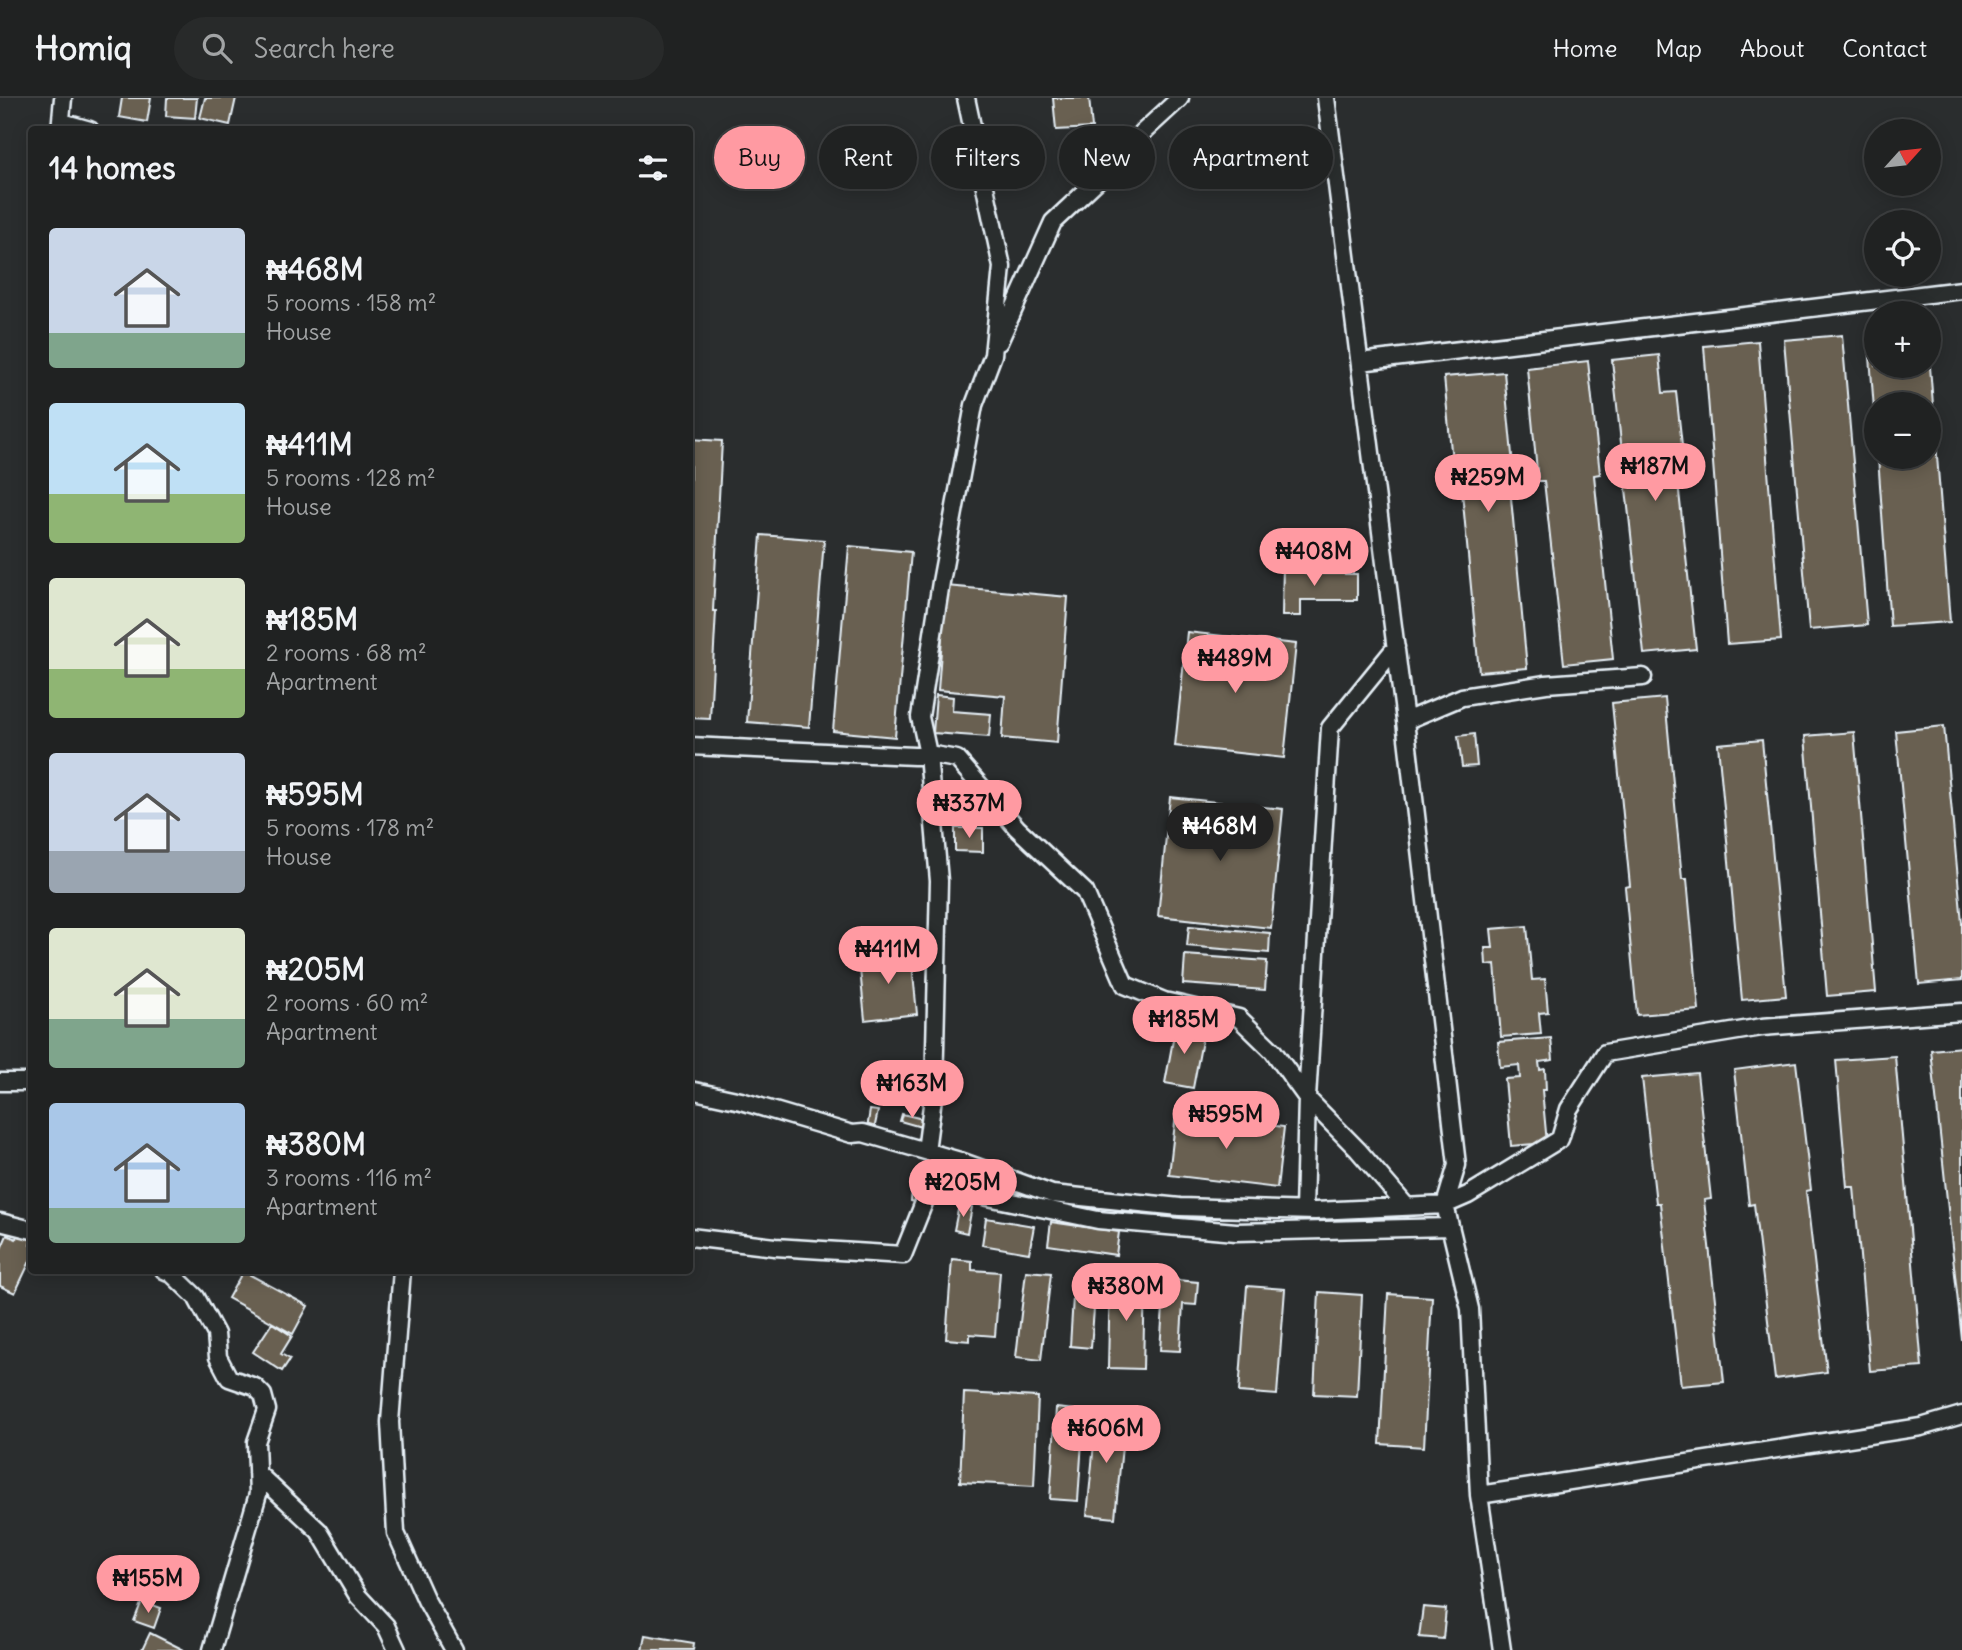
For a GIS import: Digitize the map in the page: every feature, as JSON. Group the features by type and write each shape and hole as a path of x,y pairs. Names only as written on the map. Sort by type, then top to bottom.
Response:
{"street":[{"path":"61,126 63,98"},
{"path":"966,98 1002,267 993,355"},
{"path":"926,1151 934,1090 939,881 928,754 920,717 941,582 974,405 993,355 1053,222 1180,98"},
{"path":"1326,98 1396,647 1457,1165 1445,1205 1470,1309 1479,1495 1502,1650"},
{"path":"1360,362 1962,290"},
{"path":"1304,1211 1307,1098 1330,728 1396,647"},
{"path":"1405,721 1462,696 1546,684 1643,677"},
{"path":"693,746 914,756 928,754 957,760 1017,828 1086,892 1125,985 1164,1001 1240,1018 1273,1051 1307,1098 1358,1150 1407,1207"},
{"path":"693,1091 926,1151 1052,1194 1180,1207 1304,1211 1445,1205 1468,1195 1560,1139 1569,1109 1605,1053 1762,1027 1962,1012"},
{"path":"0,1082 28,1082"},
{"path":"693,1237 775,1247 902,1255 931,1185 1097,1220 1222,1230 1450,1227"},
{"path":"0,1222 28,1229"},
{"path":"172,1274 196,1297 216,1334 218,1357 229,1378 255,1387 263,1395 267,1410 256,1442 258,1494 212,1650"},
{"path":"402,1274 390,1422 396,1533 426,1600 454,1650"},
{"path":"1479,1495 1921,1427 1962,1415"},
{"path":"257,1473 319,1531 358,1596 386,1626 397,1650"}],"building":[{"path":"122,98 151,98 147,122 119,117"},
{"path":"167,98 197,98 195,118 166,116"},
{"path":"205,98 236,98 230,125 200,118"},
{"path":"1053,98 1089,98 1092,126 1059,126 1059,130 1056,130"},
{"path":"1842,335 1867,625 1809,630 1784,340"},
{"path":"1758,341 1781,640 1727,644 1704,346"},
{"path":"1659,355 1663,393 1676,392 1684,463 1676,464 1696,649 1644,654 1612,360"},
{"path":"1588,361 1600,474 1594,475 1613,659 1564,664 1544,481 1538,481 1527,368"},
{"path":"1504,372 1515,486 1510,487 1527,668 1479,672 1461,481 1454,482 1444,377"},
{"path":"1872,378 1931,378 1932,392 1873,392"},
{"path":"693,439 722,441 710,719 693,718"},
{"path":"1879,469 1938,469 1950,622 1890,626"},
{"path":"761,535 824,540 809,727 747,722"},
{"path":"849,546 911,552 895,737 833,731"},
{"path":"1283,564 1305,564 1305,574 1357,574 1357,600 1301,600 1301,616 1282,616"},
{"path":"946,586 1068,597 1057,743 1002,738 1005,696 938,690"},
{"path":"1187,632 1296,644 1284,758 1175,746"},
{"path":"936,695 953,697 952,711 991,714 989,737 933,733"},
{"path":"1665,698 1682,879 1687,879 1699,1010 1637,1015 1625,887 1630,886 1612,703"},
{"path":"1944,726 1962,923 1962,980 1919,984 1896,731"},
{"path":"1854,732 1876,992 1827,996 1805,736"},
{"path":"1474,734 1477,766 1462,767 1458,736"},
{"path":"1762,740 1786,996 1742,1000 1718,744"},
{"path":"1170,797 1283,809 1271,928 1158,916"},
{"path":"955,828 983,828 983,852 955,851"},
{"path":"1189,926 1270,933 1269,953 1187,946"},
{"path":"1527,926 1532,980 1545,979 1548,1012 1539,1013 1541,1034 1501,1037 1495,964 1486,965 1485,948 1493,948 1491,929"},
{"path":"911,953 917,1014 865,1020 859,959"},
{"path":"1185,955 1267,961 1265,990 1183,984"},
{"path":"1176,1024 1204,1030 1193,1088 1165,1083"},
{"path":"1551,1038 1553,1060 1539,1062 1540,1070 1545,1069 1546,1090 1542,1090 1547,1143 1511,1146 1505,1079 1520,1078 1519,1065 1500,1067 1498,1042"},
{"path":"1962,1047 1962,1340 1931,1050"},
{"path":"1895,1056 1922,1367 1870,1371 1854,1187 1847,1187 1836,1060"},
{"path":"1796,1062 1811,1190 1806,1191 1827,1372 1775,1379 1754,1204 1749,1205 1734,1070"},
{"path":"1697,1073 1711,1199 1704,1200 1724,1382 1681,1386 1660,1203 1656,1203 1642,1078"},
{"path":"870,1110 878,1111 874,1130 867,1129"},
{"path":"902,1114 923,1119 921,1127 900,1121"},
{"path":"1176,1114 1284,1127 1277,1188 1169,1175"},
{"path":"913,1181 922,1182 919,1203 911,1201"},
{"path":"959,1205 972,1207 967,1233 954,1230"},
{"path":"986,1218 1034,1226 1029,1253 982,1245"},
{"path":"1051,1222 1119,1232 1116,1255 1048,1245"},
{"path":"19,1231 28,1235 28,1265 15,1293 0,1286 0,1251 7,1235 16,1239"},
{"path":"952,1259 972,1261 972,1270 1000,1272 995,1336 970,1334 970,1341 946,1339"},
{"path":"1026,1271 1051,1273 1041,1360 1016,1357"},
{"path":"241,1274 249,1274 308,1306 293,1334 228,1298"},
{"path":"1110,1277 1145,1278 1143,1369 1108,1368"},
{"path":"1165,1279 1198,1282 1196,1305 1183,1304 1180,1351 1160,1350"},
{"path":"1074,1281 1096,1283 1091,1348 1070,1346"},
{"path":"1247,1286 1285,1289 1277,1395 1239,1392"},
{"path":"1319,1292 1362,1295 1357,1396 1314,1394"},
{"path":"1388,1294 1432,1297 1424,1447 1380,1444"},
{"path":"272,1323 292,1336 281,1354 290,1359 282,1371 253,1352"},
{"path":"964,1393 1038,1397 1034,1486 960,1482"},
{"path":"1056,1408 1084,1411 1078,1501 1050,1499"},
{"path":"1097,1413 1125,1416 1115,1518 1087,1515"},
{"path":"142,1601 161,1608 154,1628 134,1621"},
{"path":"1423,1607 1446,1609 1443,1639 1419,1637"},
{"path":"150,1633 184,1650 142,1650"},
{"path":"645,1635 694,1643 693,1650 642,1650"}]}
